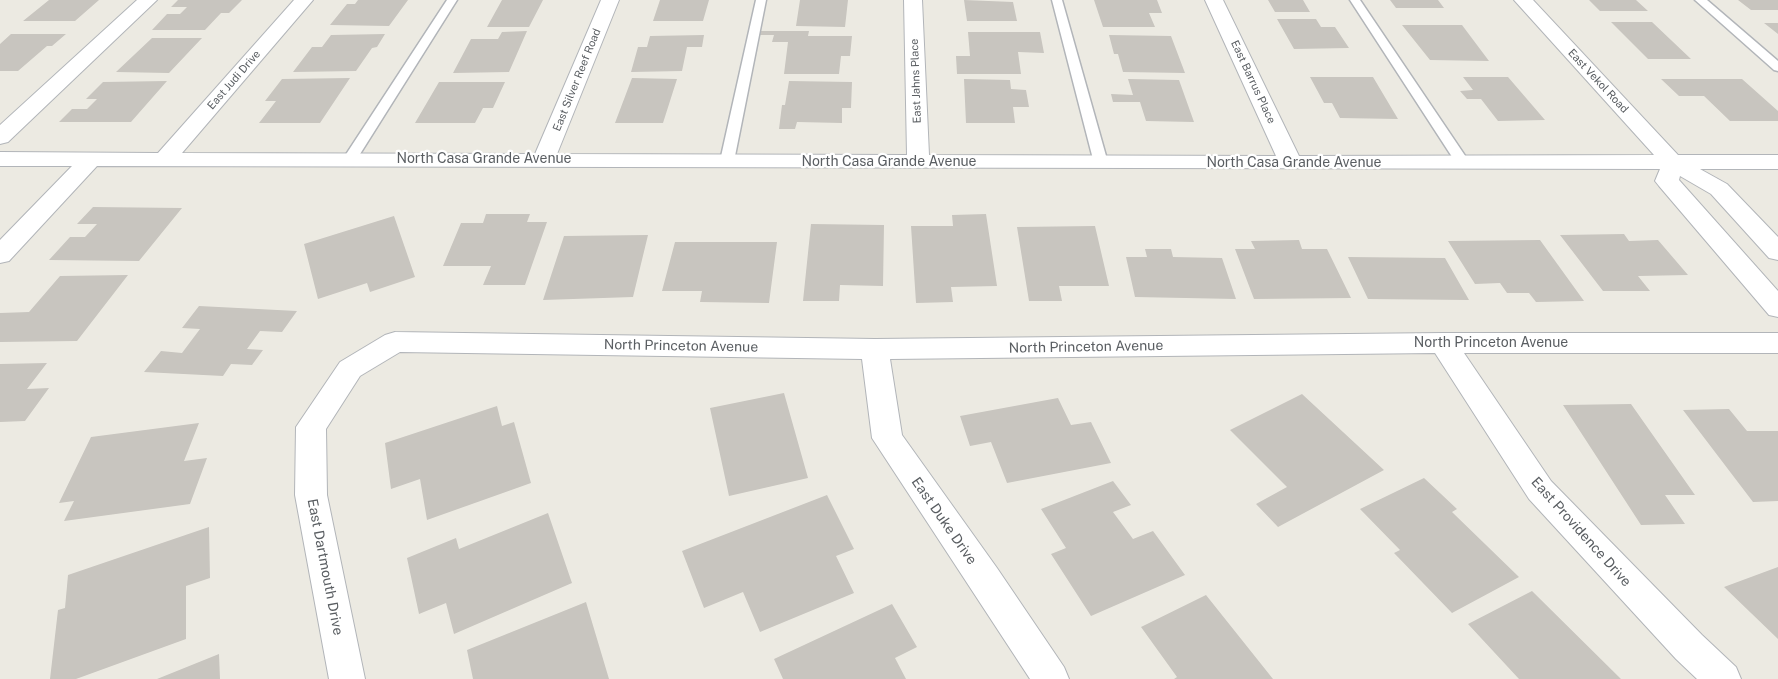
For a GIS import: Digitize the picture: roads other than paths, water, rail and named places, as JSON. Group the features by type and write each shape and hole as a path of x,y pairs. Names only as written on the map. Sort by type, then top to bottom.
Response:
{"street":[{"path":"0,137 148,0"},
{"name":"East Judi Drive","path":"165,159 304,0"},
{"name":"East Silver Reef Road","path":"544,159 610,0"},
{"name":"East Jahns Place","path":"913,0 918,162"},
{"name":"East Barrus Place","path":"1214,0 1291,163"},
{"name":"East Vekol Road","path":"1523,0 1672,162 1719,189 1778,252"},
{"name":"North Casa Grande Avenue","path":"0,159 544,159 1291,163 1778,162"},
{"path":"0,255 91,159"},
{"path":"1672,162 1667,180 1778,308"},
{"name":"North Princeton Avenue","path":"395,342 875,349 1444,343 1778,343"},
{"name":"East Dartmouth Drive","path":"347,679 311,496 311,426 350,369 395,342"},
{"name":"East Providence Drive","path":"1444,343 1540,490 1655,612 1723,679"},
{"name":"East Duke Drive","path":"875,349 887,438 985,579 1051,679"}],"lane":[{"path":"350,159 452,0"},
{"path":"727,161 761,0"},
{"path":"1057,0 1102,162"},
{"path":"1355,0 1463,163"},
{"path":"1700,0 1778,67"}]}
